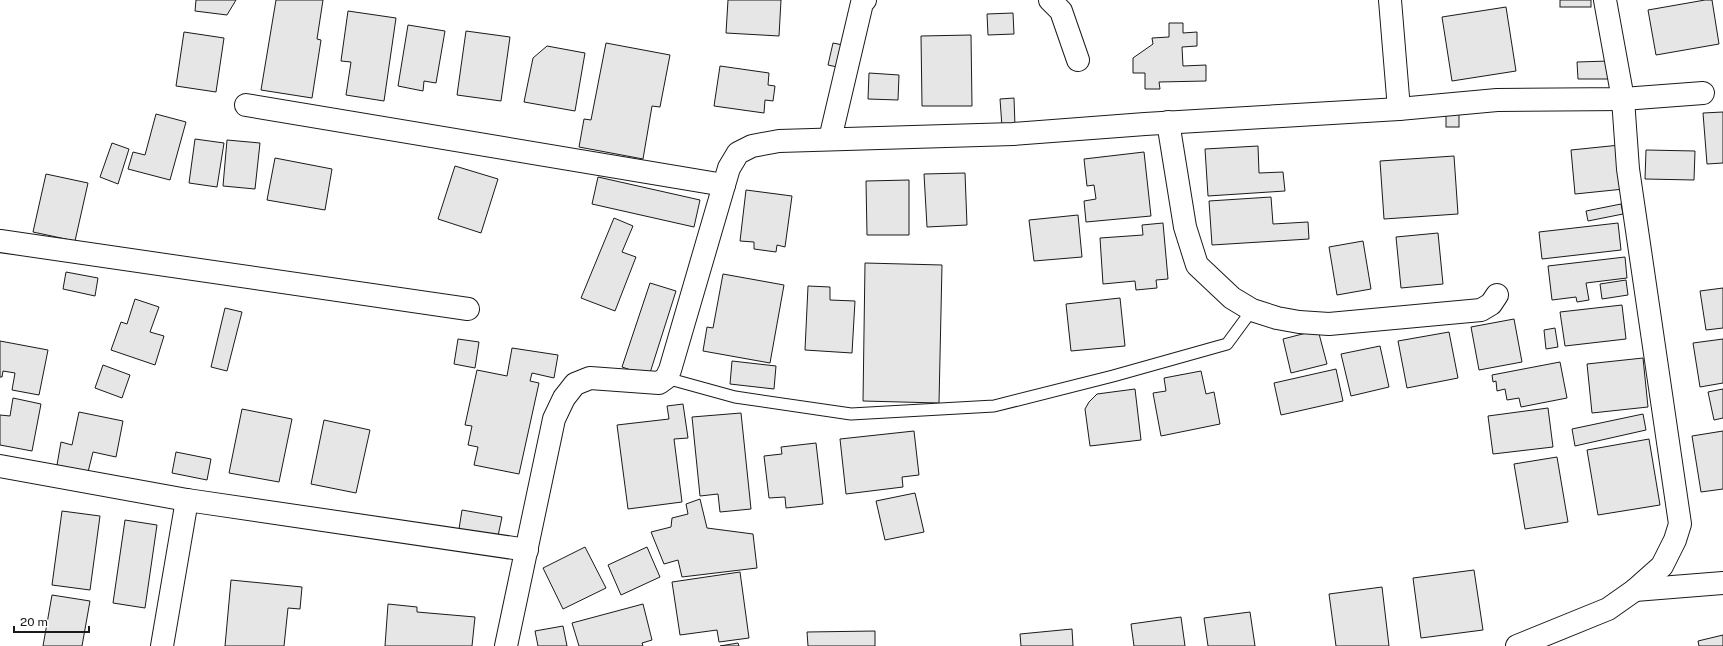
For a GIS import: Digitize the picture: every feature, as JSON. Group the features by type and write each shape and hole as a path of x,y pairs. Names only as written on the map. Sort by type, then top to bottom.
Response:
{"street":[{"path":"830,139 862,3 866,0"},
{"path":"1050,0 1061,11 1078,60"},
{"path":"1390,0 1399,109"},
{"path":"1516,646 1608,609 1636,590 1662,566 1675,540 1680,524 1628,169 1623,98 1605,0"},
{"path":"506,646 554,419 564,398 575,384 590,378 659,383 666,378 670,370 729,168 738,153 752,146 779,141 1013,134 1168,122 1399,109 1497,100 1623,98 1703,93"},
{"path":"246,105 724,185"},
{"path":"1168,122 1185,227 1197,265 1232,298 1252,310 1277,318 1299,322 1329,324 1482,310 1491,304 1497,295"},
{"path":"0,242 468,309"},
{"path":"0,466 187,500 527,550"},
{"path":"162,646 187,500"},
{"path":"1636,590 1723,583"}],"lane":[{"path":"666,378 735,397 851,414 994,406 1113,376 1227,344 1252,310"}],"building":[{"path":"196,0 236,0 227,15 195,11"},
{"path":"276,0 323,0 317,39 321,40 312,98 261,90"},
{"path":"728,0 781,0 779,36 726,33"},
{"path":"1560,0 1591,0 1591,7 1560,7"},
{"path":"1712,0 1719,44 1656,55 1648,10"},
{"path":"1506,7 1516,71 1452,81 1442,17"},
{"path":"348,11 396,18 384,101 346,95 351,62 341,61"},
{"path":"1013,13 1014,34 988,35 987,14"},
{"path":"1169,23 1183,23 1183,33 1197,32 1197,46 1182,47 1183,66 1206,65 1206,81 1159,82 1160,89 1145,89 1145,73 1133,73 1133,58 1153,44 1152,38 1169,37"},
{"path":"408,25 445,31 436,83 424,81 423,91 398,86"},
{"path":"466,31 510,37 501,101 457,95"},
{"path":"184,32 224,38 216,92 176,86"},
{"path":"971,35 972,106 922,106 921,36"},
{"path":"606,43 670,55 660,107 652,106 643,159 579,147 584,119 591,120"},
{"path":"833,43 843,45 837,67 828,65"},
{"path":"547,46 585,53 575,111 524,102 533,58"},
{"path":"1609,61 1609,79 1578,79 1577,62"},
{"path":"720,66 769,73 768,85 775,86 773,101 765,100 764,113 714,106"},
{"path":"869,73 899,75 898,100 868,99"},
{"path":"1014,98 1015,126 1002,127 1000,99"},
{"path":"1723,112 1723,163 1707,164 1703,113"},
{"path":"1446,113 1459,113 1459,127 1446,127"},
{"path":"156,114 186,122 170,180 128,169 133,152 145,155"},
{"path":"195,139 224,143 217,187 189,183"},
{"path":"227,140 260,143 255,189 223,186"},
{"path":"112,143 129,149 118,184 100,177"},
{"path":"1620,145 1624,189 1575,194 1571,150"},
{"path":"1258,146 1259,173 1283,172 1285,191 1208,196 1205,149"},
{"path":"1646,150 1695,151 1694,180 1645,179"},
{"path":"1144,152 1151,216 1086,222 1084,201 1096,199 1094,185 1087,186 1084,159"},
{"path":"1454,156 1458,214 1384,219 1380,161"},
{"path":"275,158 332,169 325,210 267,200"},
{"path":"455,166 498,179 481,233 438,219"},
{"path":"965,173 967,225 927,227 924,174"},
{"path":"46,174 88,183 75,241 33,232"},
{"path":"598,177 700,200 694,227 592,204"},
{"path":"909,180 909,235 867,235 866,181"},
{"path":"746,190 792,196 785,247 777,245 776,252 754,249 754,242 740,241"},
{"path":"1271,197 1273,224 1308,222 1309,239 1212,245 1209,201"},
{"path":"1621,204 1623,214 1588,221 1586,211"},
{"path":"1078,215 1082,257 1034,261 1029,220"},
{"path":"614,218 633,226 622,252 636,257 615,311 581,298"},
{"path":"1163,223 1168,279 1156,280 1157,288 1136,290 1135,281 1103,284 1100,238 1143,235 1142,225"},
{"path":"1618,223 1621,250 1542,259 1539,232"},
{"path":"1438,233 1443,284 1401,288 1396,237"},
{"path":"1363,241 1371,289 1337,295 1329,247"},
{"path":"1625,257 1627,278 1586,283 1589,300 1577,302 1576,297 1552,300 1548,266"},
{"path":"865,263 942,265 939,403 863,401"},
{"path":"66,272 98,278 95,296 63,289"},
{"path":"723,274 784,285 770,363 703,351 707,327 713,328"},
{"path":"1626,280 1628,295 1602,299 1600,284"},
{"path":"650,283 676,291 649,376 622,367"},
{"path":"808,286 830,287 830,300 855,301 852,353 805,350"},
{"path":"1723,288 1723,328 1706,330 1700,291"},
{"path":"1120,298 1125,346 1071,351 1066,304"},
{"path":"135,299 159,307 150,332 164,336 155,365 111,350 121,322 127,324"},
{"path":"1622,305 1626,339 1565,346 1560,312"},
{"path":"225,308 242,312 227,371 211,367"},
{"path":"1514,319 1522,362 1479,370 1471,327"},
{"path":"1555,328 1558,347 1546,349 1544,330"},
{"path":"1318,330 1327,364 1291,373 1283,339"},
{"path":"1449,332 1458,378 1407,388 1398,341"},
{"path":"458,339 479,342 475,368 454,364"},
{"path":"1723,339 1723,383 1700,387 1693,343"},
{"path":"0,341 48,350 39,395 12,390 15,373 3,371 2,377 0,377"},
{"path":"1380,346 1389,387 1351,396 1341,354"},
{"path":"512,348 558,355 554,378 532,373 530,381 539,383 519,474 474,465 478,447 468,445 472,426 465,425 477,370 507,376"},
{"path":"1643,358 1648,407 1592,413 1587,364"},
{"path":"732,361 776,366 774,389 730,384"},
{"path":"1560,362 1567,398 1521,407 1519,398 1507,400 1505,389 1497,391 1496,381 1493,382 1492,375"},
{"path":"103,365 130,375 122,398 95,388"},
{"path":"1336,369 1343,401 1281,415 1274,383"},
{"path":"1201,371 1206,394 1214,392 1220,424 1161,436 1153,393 1166,391 1164,378"},
{"path":"1135,389 1141,440 1090,446 1085,409 1089,402 1097,394"},
{"path":"1723,389 1723,418 1714,420 1708,392"},
{"path":"13,398 41,404 32,451 0,445 0,415 10,416"},
{"path":"683,404 688,438 674,439 682,502 628,509 617,425 669,419 667,406"},
{"path":"1548,408 1553,447 1493,454 1488,416"},
{"path":"242,409 292,419 279,482 229,473"},
{"path":"79,412 123,421 116,457 93,452 88,472 57,465 61,442 72,445"},
{"path":"741,413 751,509 720,512 718,494 700,496 692,417"},
{"path":"1643,414 1646,430 1575,446 1572,429"},
{"path":"324,420 370,430 356,493 311,484"},
{"path":"914,431 919,475 902,477 903,487 846,494 840,439"},
{"path":"1723,431 1723,489 1701,492 1692,436"},
{"path":"1649,439 1660,505 1598,515 1587,450"},
{"path":"816,443 823,504 786,508 785,497 769,498 764,456 782,454 781,447"},
{"path":"176,452 211,459 207,480 172,473"},
{"path":"1557,457 1568,522 1525,529 1514,464"},
{"path":"915,493 924,532 885,540 876,501"},
{"path":"700,499 707,528 753,534 757,568 682,577 678,560 664,564 651,532 671,527 672,518 688,514 686,504"},
{"path":"462,510 502,517 498,536 459,529"},
{"path":"62,511 100,516 90,590 52,585"},
{"path":"125,520 157,525 145,608 113,603"},
{"path":"585,547 606,588 563,609 543,568"},
{"path":"647,547 660,577 621,595 608,565"},
{"path":"1474,570 1483,630 1421,638 1413,578"},
{"path":"740,572 749,638 719,642 717,630 680,635 672,582"},
{"path":"231,580 302,587 300,609 288,608 284,646 225,646"},
{"path":"1382,587 1389,646 1336,646 1329,594"},
{"path":"52,595 90,601 82,646 43,646"},
{"path":"388,604 417,607 417,612 475,617 472,646 385,646"},
{"path":"643,604 652,640 642,643 643,646 579,646 572,623"},
{"path":"1250,612 1255,646 1208,646 1204,618"},
{"path":"1181,617 1185,646 1134,646 1131,624"},
{"path":"563,626 567,646 538,646 535,631"},
{"path":"1072,629 1073,646 1021,646 1020,634"},
{"path":"875,631 875,646 808,646 807,632"},
{"path":"1723,635 1723,646 1699,646 1698,641"},
{"path":"738,643 739,646 720,646"}]}
